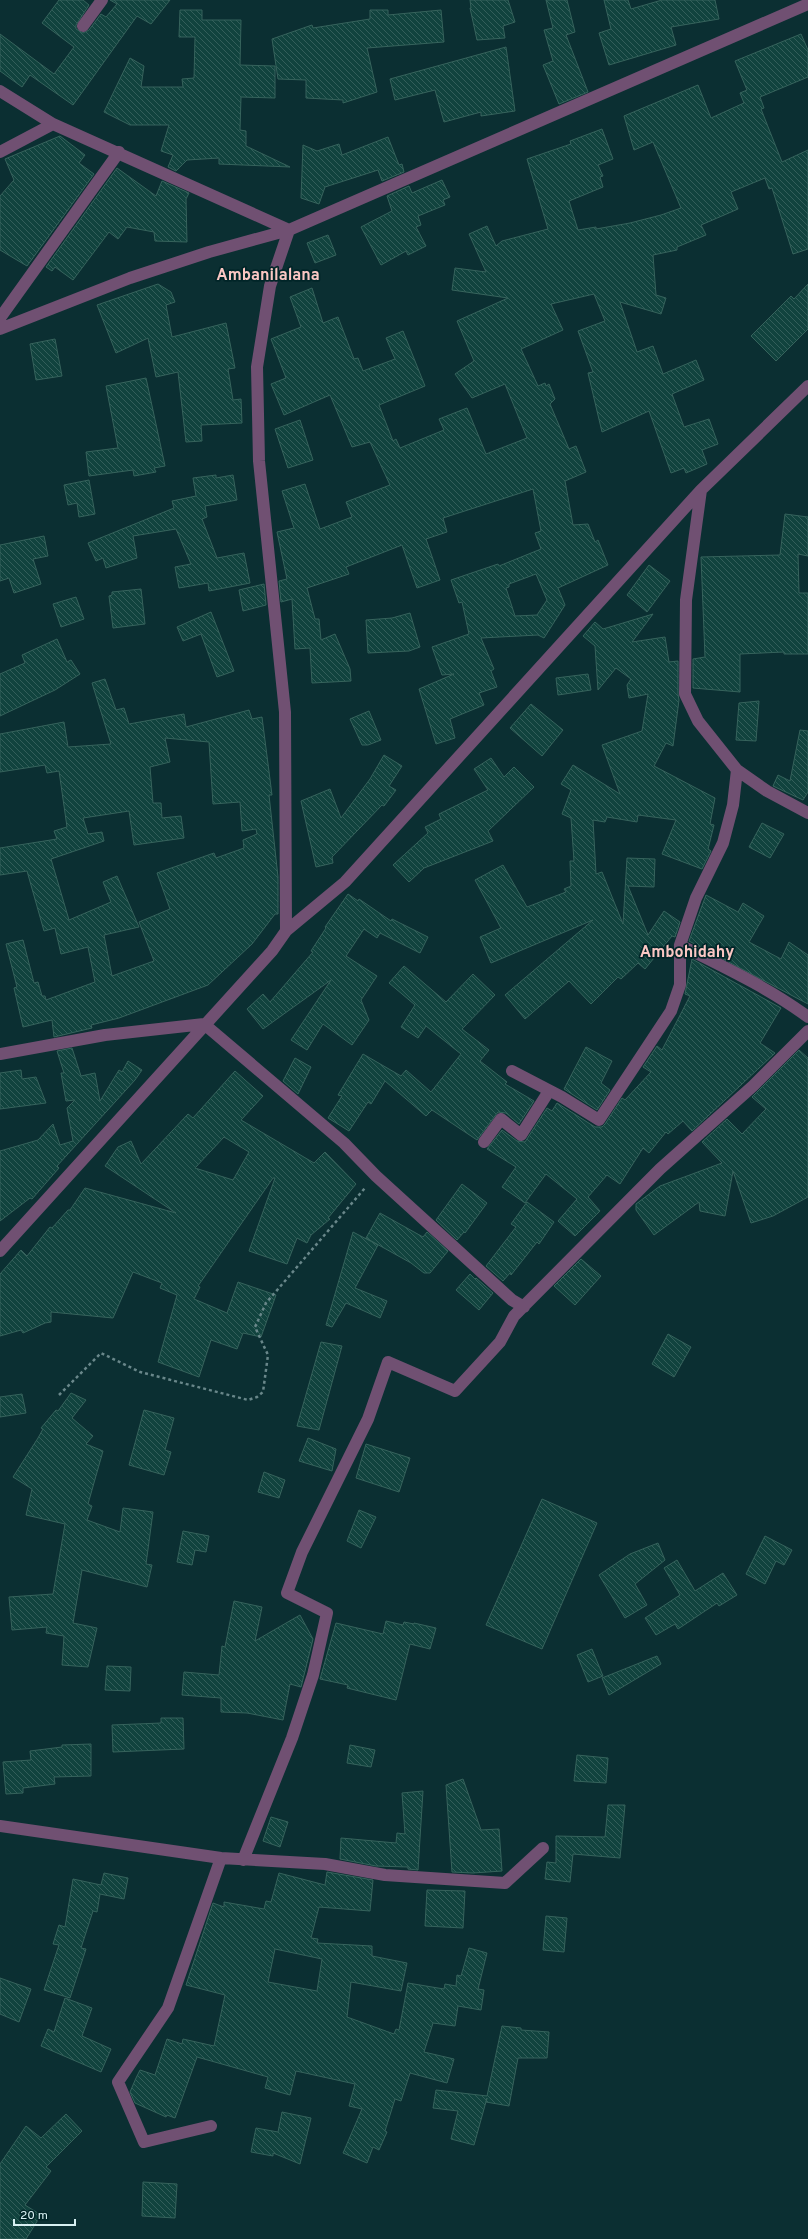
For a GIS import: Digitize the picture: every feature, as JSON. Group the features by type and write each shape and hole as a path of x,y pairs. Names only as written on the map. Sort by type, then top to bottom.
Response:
{"street":[{"path":"83,26 102,0"},
{"path":"0,329 130,278 209,252 289,230 808,4"},
{"path":"0,91 52,124 119,152 289,230"},
{"path":"0,152 52,124"},
{"path":"0,318 119,152"},
{"path":"286,931 285,712 259,461 257,367 270,286 289,230"},
{"path":"0,1251 204,1024 272,951 286,931 345,882 701,490 808,386"},
{"path":"701,490 686,600 686,694 698,721 737,770 767,791 808,813"},
{"path":"512,1071 599,1120 671,1011 680,985 680,945 696,898 723,843 733,804 737,770"},
{"path":"680,945 752,982 791,1004 808,1017"},
{"path":"0,1054 105,1035 204,1024 344,1143 376,1176 512,1300 524,1306"},
{"path":"243,1860 292,1738 313,1675 327,1613 287,1593 302,1552 368,1419 388,1362 455,1391 500,1342 514,1316 660,1169 753,1086 808,1030"},
{"path":"484,1142 501,1119 521,1135 549,1091"},
{"path":"0,1826 221,1858 325,1864 385,1875 505,1883 543,1848"},
{"path":"211,2126 144,2142 118,2082 168,2008 221,1858"}],"path":[{"path":"59,1395 101,1353 140,1372 248,1400 257,1397 262,1392 268,1355 255,1327 266,1303 376,1176"}],"building":[{"path":"59,0 83,0 89,5 76,25 76,29 83,33 89,30 101,14 106,17 117,4 110,0 170,0 151,24 137,16 73,105 30,75 22,87 0,71 0,34 54,74 74,47 42,23"},
{"path":"470,0 508,0 515,22 503,26 505,38 477,40 470,8"},
{"path":"546,0 567,0 575,32 566,35 588,92 559,104 543,65 553,61 544,30 553,28"},
{"path":"604,0 628,0 631,9 662,0 715,0 719,19 671,27 676,45 609,65 599,33 611,29"},
{"path":"180,10 202,10 202,20 241,20 240,65 275,66 275,98 241,97 240,130 246,131 246,146 290,167 219,164 219,158 187,160 176,171 168,167 173,155 161,151 169,125 130,125 104,112 130,58 144,66 141,87 183,87 182,79 194,78 195,37 179,37"},
{"path":"370,10 388,10 388,15 441,10 444,42 367,48 377,92 343,103 343,100 306,98 306,80 278,79 272,39 312,25 313,28 370,19"},
{"path":"801,34 808,50 808,77 760,97 764,108 761,109 782,162 808,150 808,249 793,254 772,188 769,189 765,178 731,192 738,209 701,225 706,235 677,247 677,250 653,255 656,295 666,298 661,314 620,302 637,352 653,346 663,374 696,360 704,380 672,394 684,427 709,419 718,444 702,450 707,464 686,473 684,468 671,473 649,411 602,432 588,373 593,372 578,331 605,321 594,294 551,304 563,330 521,349 538,386 545,383 546,386 549,384 555,399 550,404 569,449 576,446 586,472 565,481 573,525 588,524 595,542 598,540 608,565 558,588 565,605 544,638 538,635 481,638 494,669 491,671 497,687 479,693 484,705 450,719 455,738 436,744 419,689 454,674 442,675 432,647 469,634 462,602 459,603 451,580 498,564 499,566 541,549 535,533 541,531 533,489 443,518 447,532 426,539 440,580 417,588 402,545 346,567 349,574 307,588 315,619 319,619 321,640 335,634 350,669 351,681 312,683 310,648 295,649 292,599 281,602 279,581 287,579 277,532 294,528 282,491 305,484 320,529 352,517 346,502 390,485 370,442 352,447 330,395 284,415 271,384 286,378 271,339 301,327 290,297 312,288 323,323 338,317 354,359 358,358 363,371 395,359 386,338 403,331 425,386 379,405 393,441 396,439 400,448 444,430 439,419 467,408 486,454 527,438 505,384 472,398 455,374 474,361 457,321 508,298 452,290 455,268 486,272 469,234 487,226 496,246 502,241 548,229 527,159 571,144 570,141 602,129 613,159 598,165 603,176 600,177 603,187 569,201 578,230 596,227 596,229 630,223 681,208 653,142 634,150 624,116 698,85 711,118 744,103 740,93 747,90 735,61","holes":["536,574 547,600 537,615 515,616 506,588 509,587 509,584"]},
{"path":"506,47 515,111 481,116 481,112 444,122 435,90 395,100 390,79"},
{"path":"60,136 85,155 79,163 94,174 27,266 0,250 0,196 14,180 5,159"},
{"path":"388,137 399,165 402,164 404,172 382,181 378,170 325,187 319,204 301,198 303,145 317,151 339,144 342,155"},
{"path":"117,168 156,196 162,181 189,193 186,199 187,242 155,241 154,232 127,227 118,239 109,232 73,280 55,267 52,271 46,267"},
{"path":"442,180 450,197 443,200 445,205 418,216 421,225 416,227 426,246 408,255 406,251 381,265 361,227 392,211 387,196 409,186 412,193"},
{"path":"328,235 336,255 315,263 307,243"},
{"path":"158,284 171,292 175,302 166,305 172,337 226,323 235,368 228,369 233,400 241,399 242,423 201,425 202,441 186,442 178,372 156,377 148,338 116,353 97,305"},
{"path":"808,284 808,329 776,361 751,336 791,296 794,299"},
{"path":"55,339 62,376 36,380 30,344"},
{"path":"146,378 165,466 154,468 156,472 134,476 133,470 89,476 86,452 118,448 106,386"},
{"path":"300,420 313,460 288,468 275,429"},
{"path":"216,475 216,478 233,475 237,500 205,506 207,517 202,519 217,558 244,553 250,583 209,591 208,583 179,588 175,567 191,564 176,529 133,536 137,558 106,568 103,558 96,561 88,543 174,508 172,501 196,496 193,478"},
{"path":"89,480 95,514 79,517 77,503 68,505 64,485"},
{"path":"785,514 808,517 808,556 798,554 799,593 808,593 808,654 784,654 784,652 740,654 740,692 693,688 693,659 705,657 701,557 780,555"},
{"path":"44,536 48,556 33,559 41,584 14,593 9,578 0,581 0,545"},
{"path":"649,565 670,581 647,612 627,595"},
{"path":"264,584 266,605 243,611 239,590"},
{"path":"141,589 145,624 113,628 109,596 112,595 112,592"},
{"path":"76,597 84,619 61,627 53,604"},
{"path":"211,612 234,671 217,677 201,634 183,641 177,627"},
{"path":"410,613 420,647 409,651 368,653 366,620 392,618"},
{"path":"653,614 632,642 665,637 669,662 678,661 679,700 673,746 666,743 654,766 715,798 710,824 714,825 708,849 711,851 702,869 662,854 676,820 638,815 637,822 607,817 605,822 593,820 596,874 602,872 623,924 627,858 655,859 654,887 628,886 648,935 664,911 680,922 675,937 672,936 645,969 638,963 621,979 618,977 591,1004 569,981 525,1019 505,995 593,920 491,963 480,937 501,928 475,880 503,865 527,907 566,892 564,889 571,886 570,861 574,861 571,818 562,814 571,790 561,784 573,765 620,794 602,745 642,731 648,694 629,698 627,685 631,679 616,668 598,690 595,646 583,636 595,622 603,629"},
{"path":"57,639 67,662 71,660 80,674 55,690 0,716 0,674 25,663 22,655"},
{"path":"588,674 591,690 558,695 556,678"},
{"path":"105,679 116,710 124,708 129,724 184,714 186,727 249,710 252,719 262,717 272,795 269,795 278,877 278,914 275,914 252,944 208,985 119,1018 91,1025 92,1028 54,1037 52,1020 23,1027 14,988 17,987 6,944 23,940 34,983 38,982 42,996 45,996 46,1000 95,982 88,947 61,954 55,928 44,931 27,871 0,875 0,848 57,839 54,831 67,827 59,771 47,773 45,765 0,772 0,734 64,722 68,747 111,744 92,683","holes":["165,738 209,742 213,804 240,802 242,831 256,829 257,834 243,840 244,848 216,858 214,853 157,873 170,909 139,922 154,961 112,976 104,935 139,927 117,876 103,882 111,902 69,920 51,859 104,841 102,832 88,834 83,818 129,811 134,845 184,838 181,816 162,818 161,803 153,803 150,767 170,762"]},
{"path":"759,701 756,741 736,740 739,703"},
{"path":"531,704 563,730 542,756 510,728"},
{"path":"369,711 381,740 368,745 362,745 350,719"},
{"path":"800,730 808,731 808,792 803,800 773,786 778,775 790,781"},
{"path":"384,755 402,766 389,786 396,790 384,806 382,805 332,857 333,863 316,867 301,801 330,789 341,818 370,779"},
{"path":"491,758 504,777 514,767 534,787 488,831 493,841 424,868 409,882 393,865 428,833 425,827 441,819 439,814 488,790 474,769"},
{"path":"762,823 784,834 770,858 749,847"},
{"path":"348,894 358,901 359,899 391,921 392,919 428,937 420,953 380,933 377,938 364,929 346,956 377,976 361,1000 369,1020 352,1045 323,1024 307,1050 291,1040 331,980 263,1029 247,1009 263,994 270,1002 313,952 311,951 326,928 325,927"},
{"path":"706,895 738,912 743,903 764,916 749,942 781,959 789,942 808,955 808,1004 689,941"},
{"path":"692,959 781,1008 760,1043 775,1053 692,1131 683,1121 668,1134 666,1132 649,1153 643,1148 620,1184 607,1175 588,1197 600,1211 575,1236 558,1221 577,1199 546,1174 525,1203 502,1187 516,1167 487,1149 502,1130 517,1141 525,1142 547,1108 552,1111 557,1103 595,1127 602,1127 622,1098 625,1100 651,1072 643,1067 657,1046 662,1050 690,996 685,994"},
{"path":"404,966 446,1002 473,974 495,995 462,1029 489,1050 480,1061 507,1082 505,1084 534,1101 519,1124 506,1113 498,1112 477,1140 432,1110 426,1116 385,1081 371,1104 368,1102 349,1131 328,1118 342,1096 338,1095 363,1054 401,1076 406,1070 431,1092 461,1054 426,1026 418,1038 401,1027 415,1005 389,983"},
{"path":"586,1047 612,1061 601,1083 610,1090 597,1110 564,1089"},
{"path":"72,1048 81,1076 95,1073 100,1101 119,1070 122,1072 128,1061 142,1070 135,1080 57,1166 59,1168 32,1199 30,1198 0,1221 0,1151 38,1140 53,1124 60,1145 73,1141 67,1108 75,1100 66,1101 61,1073 64,1073 57,1051"},
{"path":"799,1050 808,1058 808,1197 773,1216 751,1223 733,1171 725,1216 700,1211 699,1202 654,1235 636,1210 636,1204 660,1186 722,1163 702,1142 727,1119 742,1134 766,1109 752,1097"},
{"path":"295,1058 311,1067 298,1094 283,1081"},
{"path":"21,1070 22,1079 36,1077 46,1103 0,1109 0,1073"},
{"path":"235,1071 263,1096 241,1120 314,1163 325,1152 356,1184 328,1218 330,1219 311,1235 307,1243 297,1238 287,1264 249,1251 275,1178 273,1178 198,1286 200,1287 194,1299 227,1313 238,1282 276,1295 261,1337 243,1333 237,1349 211,1340 199,1377 158,1362 177,1295 160,1288 162,1283 133,1272 113,1318 51,1312 51,1322 45,1323 23,1333 21,1330 0,1336 0,1274 21,1250 27,1256 50,1227 52,1228 68,1210 70,1210 85,1188 176,1213 105,1166 118,1147 131,1141 141,1164 188,1114 193,1118","holes":["224,1137 249,1152 233,1180 195,1168"]},
{"path":"462,1184 487,1203 465,1233 464,1232 457,1240 436,1220"},
{"path":"527,1202 554,1222 539,1244 537,1242 511,1275 510,1273 503,1281 486,1266 516,1227 511,1224"},
{"path":"380,1213 423,1237 427,1232 448,1251 430,1273 424,1273 411,1263 366,1238"},
{"path":"353,1232 378,1245 355,1288 387,1301 380,1318 346,1303 332,1327 326,1325"},
{"path":"581,1259 601,1276 575,1305 554,1286"},
{"path":"470,1274 493,1293 479,1310 456,1290"},
{"path":"668,1334 691,1347 674,1377 652,1364"},
{"path":"321,1342 342,1346 319,1430 297,1426"},
{"path":"71,1393 86,1400 72,1418 93,1436 86,1444 103,1451 88,1504 92,1506 87,1520 120,1532 123,1508 153,1512 146,1564 152,1565 147,1587 82,1570 73,1623 97,1628 88,1667 62,1665 64,1636 46,1633 47,1627 12,1630 9,1597 53,1594 65,1524 26,1515 32,1489 13,1477 38,1438 43,1429 41,1428 56,1410 58,1411"},
{"path":"22,1394 26,1413 0,1417 0,1397"},
{"path":"144,1410 174,1418 165,1450 171,1452 164,1475 129,1465"},
{"path":"308,1438 336,1449 332,1471 299,1461"},
{"path":"366,1444 410,1458 399,1492 356,1478"},
{"path":"264,1472 285,1480 279,1498 258,1492"},
{"path":"542,1499 597,1523 542,1649 486,1625"},
{"path":"359,1510 376,1517 361,1548 347,1541"},
{"path":"183,1531 209,1536 206,1552 195,1550 192,1565 177,1562"},
{"path":"765,1536 792,1550 784,1565 776,1561 765,1584 746,1574"},
{"path":"658,1543 665,1560 635,1584 647,1605 625,1618 599,1575 630,1554"},
{"path":"677,1560 695,1591 723,1573 737,1595 719,1606 717,1603 678,1629 675,1624 656,1635 645,1618 680,1595 664,1568"},
{"path":"234,1601 262,1607 255,1641 300,1615 313,1639 301,1687 290,1684 283,1720 247,1713 221,1712 221,1698 182,1695 184,1672 219,1675 222,1646 225,1647"},
{"path":"386,1621 403,1625 404,1622 414,1623 436,1628 430,1649 410,1644 396,1700 347,1688 348,1685 320,1679 336,1623 383,1634"},
{"path":"592,1649 603,1676 588,1682 577,1655"},
{"path":"657,1656 661,1664 609,1695 602,1678"},
{"path":"107,1666 131,1667 130,1691 105,1690"},
{"path":"161,1718 183,1718 184,1749 113,1752 112,1725 161,1723"},
{"path":"91,1744 91,1776 54,1777 55,1784 23,1788 23,1793 6,1794 3,1762 31,1760 30,1751 62,1747 62,1745"},
{"path":"350,1745 375,1750 371,1767 347,1763"},
{"path":"577,1755 608,1758 606,1783 574,1781"},
{"path":"463,1779 481,1830 499,1829 502,1871 473,1873 452,1872 446,1785"},
{"path":"423,1791 418,1870 408,1869 408,1867 376,1866 340,1859 341,1838 396,1843 397,1833 405,1834 402,1793"},
{"path":"608,1805 625,1805 620,1858 573,1854 570,1882 545,1879 547,1862 556,1863 556,1836 605,1837"},
{"path":"271,1817 288,1822 280,1847 263,1841"},
{"path":"327,1872 373,1880 370,1911 319,1907 311,1938 318,1939 317,1943 372,1946 372,1956 407,1963 401,1991 351,1982 347,2017 394,2034 396,2029 399,2030 408,1983 444,1989 445,1984 456,1986 457,1975 461,1976 469,1948 487,1953 478,1989 484,1990 481,2010 458,2006 455,2026 433,2023 424,2052 454,2059 447,2083 410,2073 401,2101 395,2099 385,2131 387,2132 379,2150 373,2147 367,2163 343,2153 362,2109 349,2106 355,2084 296,2071 290,2095 265,2088 268,2077 197,2057 175,2118 167,2115 166,2117 135,2103 130,2092 140,2070 155,2075 167,2039 182,2044 183,2039 214,2046 225,1995 186,1985 213,1903 224,1907 224,1902 264,1909 266,1901 271,1902 279,1873 325,1885","holes":["275,1949 322,1959 317,1991 268,1982"]},
{"path":"104,1873 128,1878 124,1899 100,1894 97,1912 93,1911 81,1948 86,1949 70,1998 44,1990 59,1945 53,1944 59,1925 65,1927 73,1879 101,1885"},
{"path":"427,1890 465,1891 463,1928 425,1926"},
{"path":"546,1916 567,1918 564,1952 543,1950"},
{"path":"0,1978 31,1989 19,2022 0,2014"},
{"path":"65,1998 92,2008 82,2036 111,2049 101,2072 41,2046 48,2029 54,2032"},
{"path":"502,2026 521,2028 521,2030 549,2032 547,2058 518,2058 509,2106 486,2102 487,2098 474,2145 451,2139 458,2111 433,2108 436,2090 487,2096"},
{"path":"282,2112 311,2118 300,2164 273,2153 273,2156 251,2152 256,2128 278,2132"},
{"path":"66,2114 82,2131 46,2167 51,2171 25,2205 41,2215 26,2239 0,2239 0,2164 26,2126 41,2138"},
{"path":"143,2182 177,2184 175,2218 142,2216"}],"district":[{"name":"Ambanilalana","path":"268,274"},
{"name":"Ambohidahy","path":"687,951"}]}
